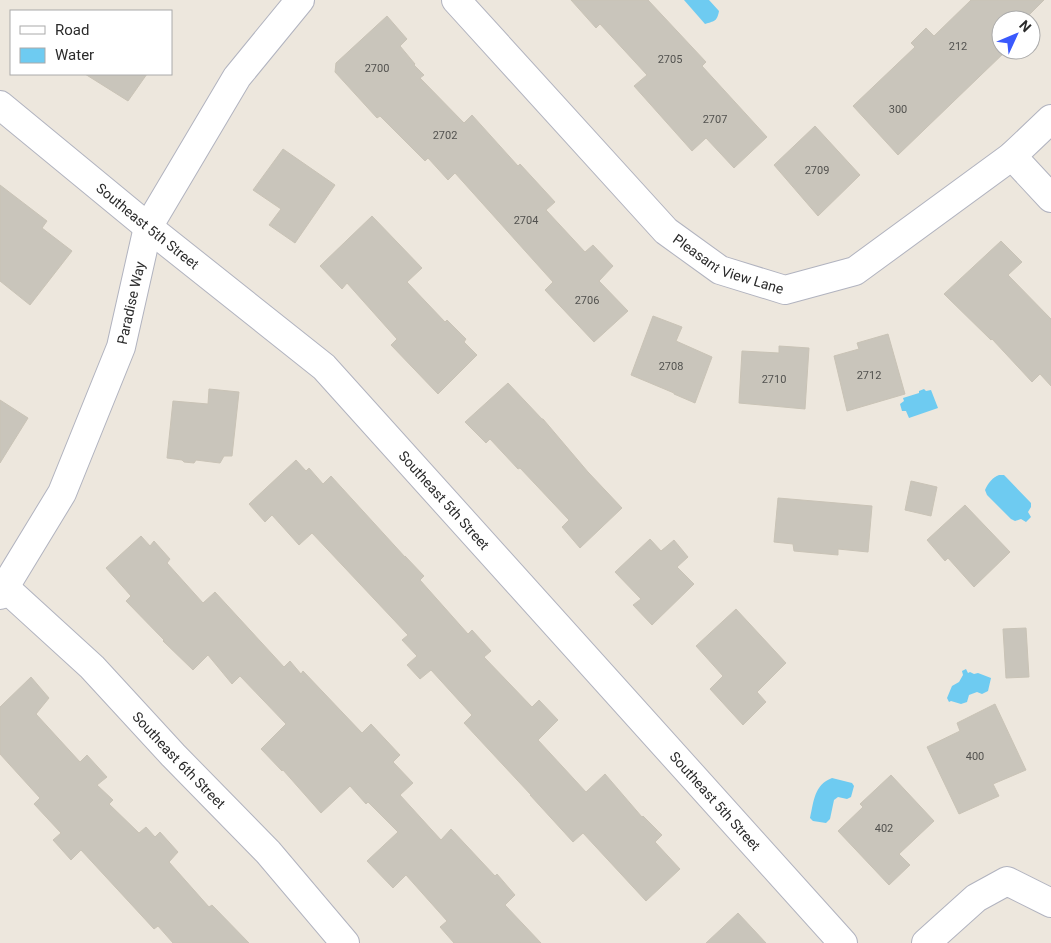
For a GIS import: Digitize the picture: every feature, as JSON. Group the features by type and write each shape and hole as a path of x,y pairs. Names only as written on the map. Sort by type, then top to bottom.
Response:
{"street":[{"name":"Paradise Way","path":"2,588 62,493 121,347 148,227 237,77 300,0"},
{"name":"Pleasant View Lane","path":"456,0 666,231 720,270 785,290 856,271 1012,156 1051,119"},
{"name":"Southeast 5th Street","path":"0,105 148,227 324,367 843,943"},
{"path":"1012,156 1051,198"},
{"name":"Southeast 6th Street","path":"2,588 92,667 173,755 268,852 345,943"},
{"path":"926,943 976,898 1007,881 1051,903"}],"water":[{"path":"684,0 709,0 719,11 715,21 705,24"},
{"path":"924,389 926,391 931,390 938,408 909,418 906,411 902,411 900,404 904,401 903,398 919,393 919,391"},
{"path":"999,475 1004,475 1031,503 1028,512 1031,517 1026,522 1021,519 1015,521 1011,519 987,495 985,490 988,485"},
{"path":"966,669 968,673 978,673 991,678 988,691 982,694 977,692 969,695 967,702 961,704 949,702 947,698 952,686 959,682 963,675 962,671"},
{"path":"832,778 852,783 854,786 851,797 847,799 838,797 834,800 830,819 826,823 813,821 810,818 818,789"}],"building":[{"path":"571,0 648,0 706,62 702,66 767,137 734,168 706,138 692,151 634,86 647,75 600,24 596,28"},
{"path":"971,0 1044,0 1034,10 991,10 991,60 997,60 898,155 853,106 915,47 911,43 926,28 934,36"},
{"path":"387,16 407,39 400,46 424,75 420,78 464,123 472,115 518,166 520,164 555,202 546,210 585,252 593,245 613,266 599,281 628,311 594,342 545,290 553,282 455,173 448,180 428,158 425,161 380,116 377,118 335,72 336,63"},
{"path":"87,75 146,75 128,101"},
{"path":"815,126 860,175 818,216 774,165"},
{"path":"283,149 335,185 295,243 269,225 281,209 253,190"},
{"path":"0,185 47,221 42,228 72,251 30,305 0,281"},
{"path":"372,216 422,268 407,282 445,322 447,320 466,339 464,342 477,355 438,394 391,345 397,339 347,283 342,289 320,266"},
{"path":"1001,241 1022,262 1008,275 1051,319 1051,386 1040,374 1032,382 992,339 944,294"},
{"path":"653,316 682,327 676,341 712,357 695,403 631,375"},
{"path":"888,334 905,394 847,411 834,356 859,349 857,343"},
{"path":"779,346 809,348 805,409 739,403 742,351 779,353"},
{"path":"508,383 543,419 588,472 622,508 580,548 562,527 569,520 490,439 486,443 465,422"},
{"path":"209,389 239,392 232,456 224,456 220,463 196,460 194,463 167,458 173,401 208,404"},
{"path":"0,400 28,418 0,463"},
{"path":"296,460 306,471 309,468 323,484 331,476 424,576 420,580 468,634 472,630 491,651 484,657 532,707 539,700 558,720 538,740 586,792 605,774 642,817 662,835 655,842 680,869 646,901 583,833 573,842 464,723 472,715 431,670 420,679 407,665 417,656 402,640 408,635 312,533 299,545 272,515 265,522 249,504"},
{"path":"911,481 937,487 931,516 905,510"},
{"path":"778,498 872,506 868,552 838,549 838,555 794,551 793,544 774,542"},
{"path":"965,505 1010,552 974,587 948,558 945,561 927,540"},
{"path":"141,536 150,546 154,541 170,559 167,563 203,603 215,592 284,667 290,661 301,674 303,671 362,733 371,724 400,755 393,762 413,783 400,795 441,840 451,829 495,876 497,874 515,895 505,905 541,943 454,943 440,927 447,921 406,875 393,888 367,861 398,832 368,802 366,804 350,786 321,813 283,770 261,749 286,724 240,676 232,684 208,655 193,670 126,601 131,596 106,568"},
{"path":"650,539 661,551 674,540 688,557 677,567 694,584 652,625 633,605 641,599 615,572"},
{"path":"736,609 786,663 757,692 766,702 743,725 710,689 723,676 696,646"},
{"path":"1026,628 1029,677 1006,678 1003,629"},
{"path":"31,677 49,698 36,714 80,762 87,755 107,777 97,785 113,800 109,804 139,833 146,827 155,837 160,832 178,852 169,862 209,907 212,905 249,943 173,943 158,926 154,929 81,850 71,860 53,840 61,833 34,804 40,798 0,754 0,707"},
{"path":"995,704 1026,770 993,784 999,796 959,814 927,747 960,731 957,723"},
{"path":"891,775 934,821 899,854 910,865 889,885 838,831 863,807 860,804"},
{"path":"738,913 766,943 706,943"}]}
